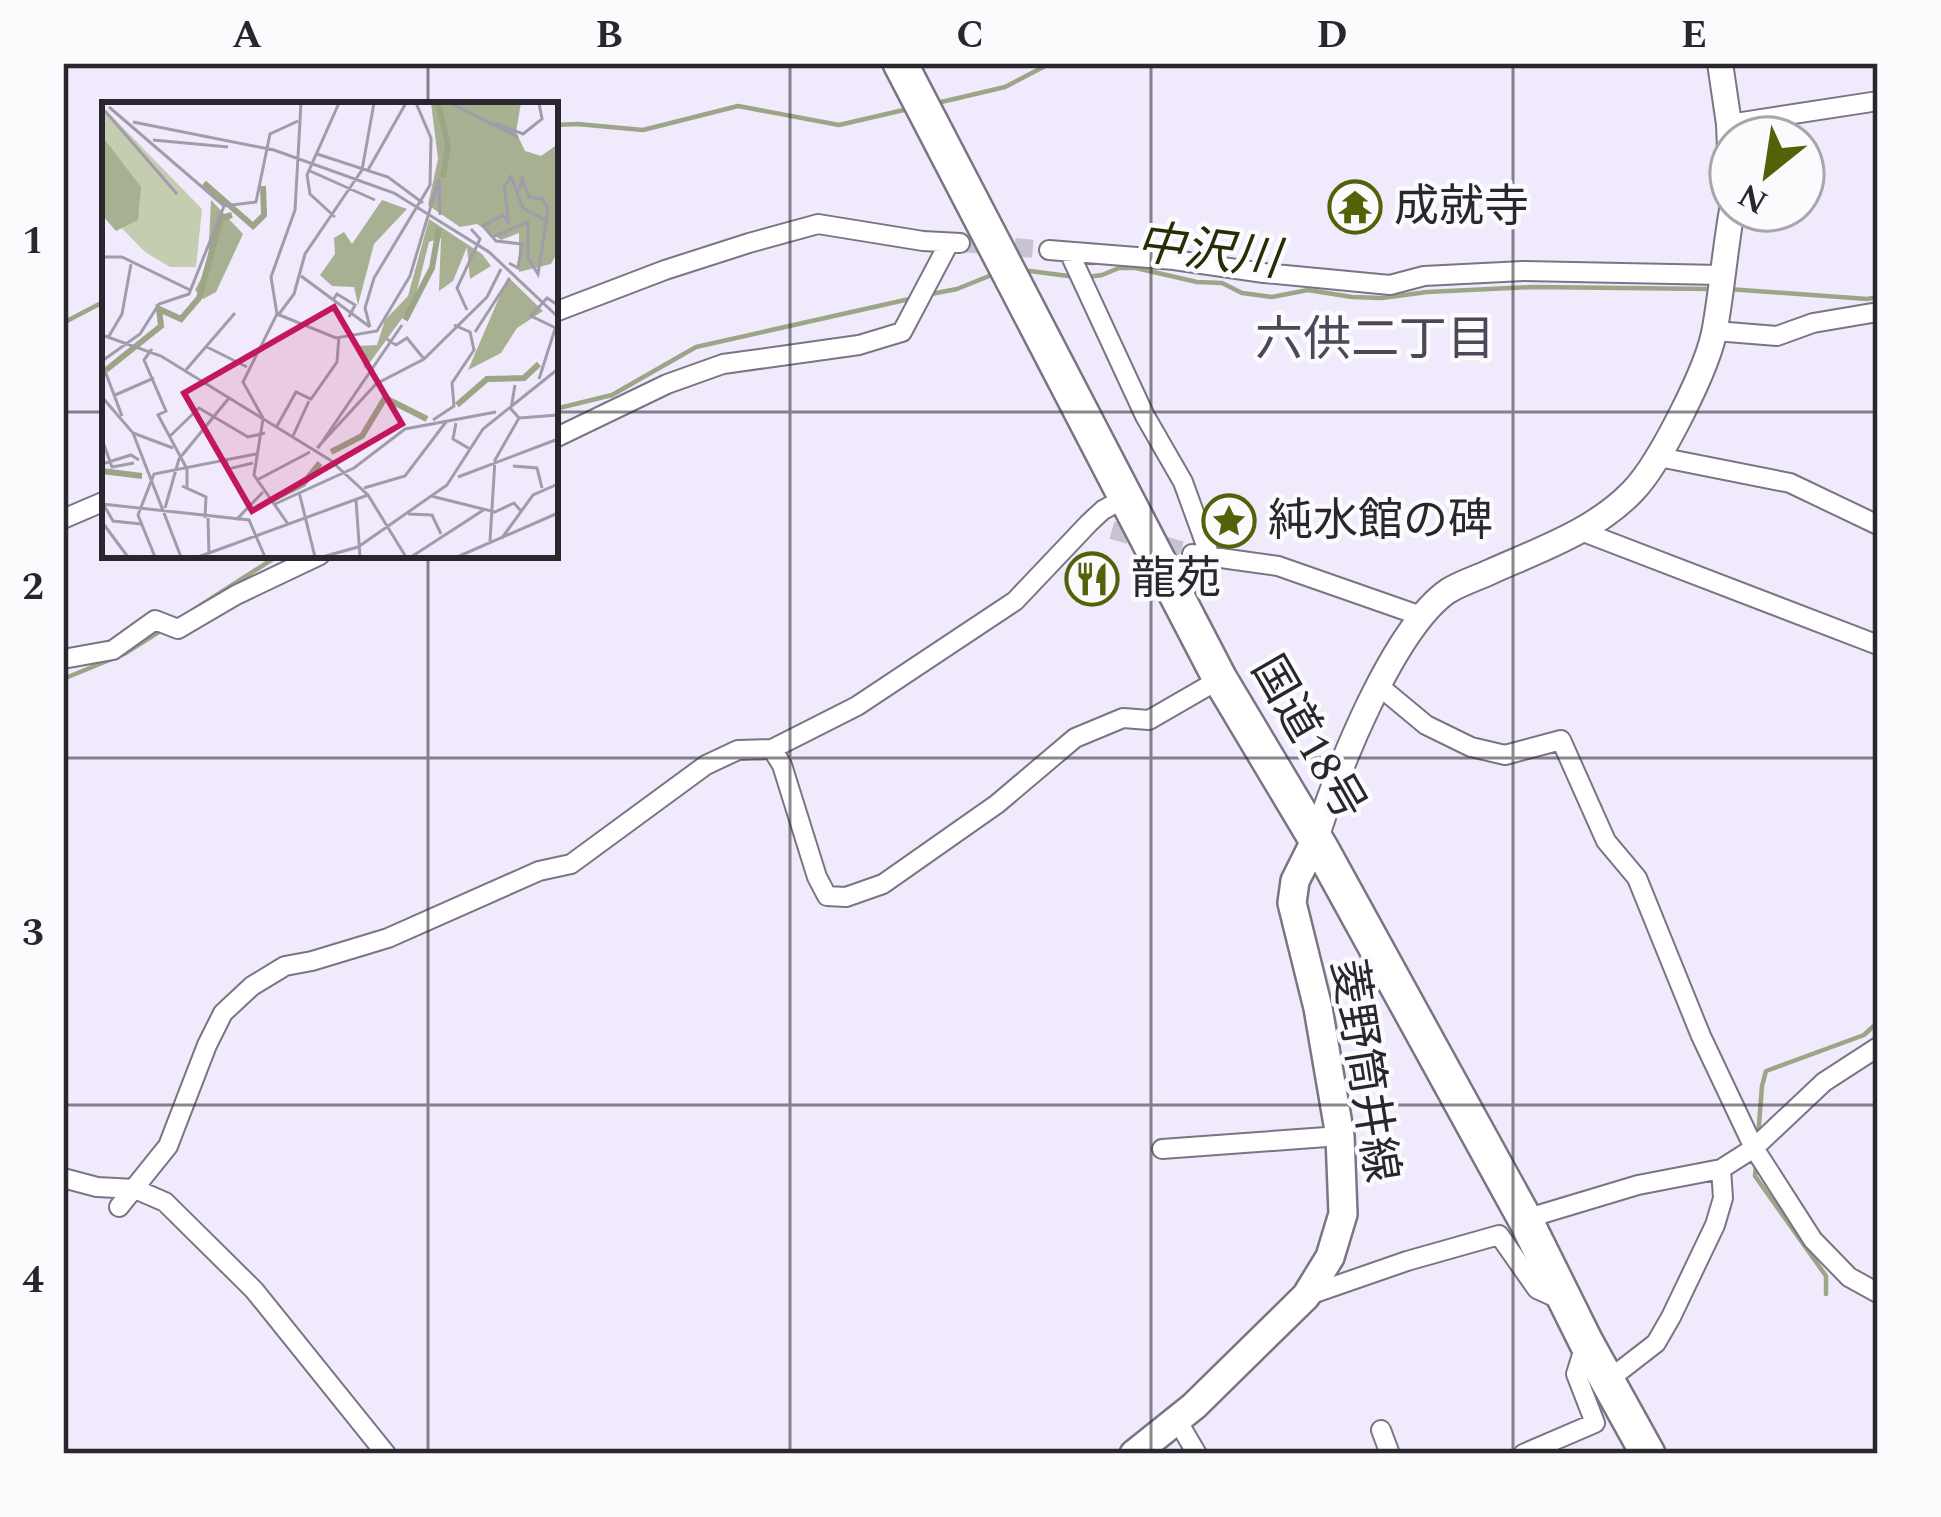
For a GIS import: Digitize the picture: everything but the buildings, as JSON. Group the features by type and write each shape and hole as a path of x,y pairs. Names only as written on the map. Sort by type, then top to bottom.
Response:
{"highway":[{"name":"国道18号","path":"900,63 1220,679 1316,839 1648,1454"}],"main road":[{"name":"菱野筒井線","path":"1134,1454 1178,1420 1306,1296 1330,1257 1343,1214 1340,1136 1318,1008 1292,903 1295,880 1316,839"}],"street":[{"path":"1720,63 1728,114"},
{"path":"1794,114 1878,101"},
{"path":"558,312 665,270 818,224 955,243 902,332 859,345 723,364 667,384 558,438"},
{"path":"1316,839 1328,799 1379,686 1421,616 1449,590 1582,531 1632,492 1659,457 1715,331 1728,234"},
{"path":"1421,616 1278,566 1202,556 1183,482 1145,416 1088,294 1064,257 1174,260 1390,284 1424,276 1523,271 1720,284"},
{"path":"1715,331 1777,336 1813,323 1878,312"},
{"path":"1659,457 1790,482 1878,524"},
{"path":"119,1207 168,1146 223,1013 252,986 285,966 388,938 539,871 571,864 706,766 738,750 772,749 857,706 1015,601 1102,510 1125,498"},
{"path":"63,519 102,502"},
{"path":"1089,523 1112,530"},
{"path":"1582,531 1878,645"},
{"path":"63,659 113,650 154,620 178,629 314,558"},
{"path":"772,749 782,765 817,878 827,896 846,898 883,884 997,804 1075,738 1123,718 1149,720 1220,679"},
{"path":"1379,686 1426,725 1471,747 1505,755 1561,740 1606,841 1637,878 1700,1036 1754,1148 1813,1240 1850,1277 1878,1293"},
{"path":"1525,1219 1638,1185 1721,1168 1754,1148 1824,1082 1878,1047"},
{"path":"1162,1149 1340,1136"},
{"path":"1607,1381 1656,1343 1671,1317 1715,1225 1723,1198 1721,1168"},
{"path":"63,1178 97,1187 136,1189 165,1202 254,1289 386,1454"},
{"path":"1306,1296 1499,1235 1537,1289 1566,1301"},
{"path":"1523,1454 1595,1423 1576,1375 1586,1342"},
{"path":"1178,1420 1197,1454"},
{"path":"1381,1430 1390,1454"}],"waterway":[{"path":"937,103 1005,87 1051,63"},
{"path":"558,125 643,130 738,106 839,125 908,109"},
{"name":"中沢川","path":"1088,277 1136,268 1272,297 1308,290 1382,298 1533,287 1711,289"},
{"name":"中沢川","path":"1022,270 1076,277"},
{"name":"中沢川","path":"931,294 994,274"},
{"name":"中沢川","path":"1728,289 1878,297"},
{"name":"中沢川","path":"558,408 612,395 696,347 914,298"},
{"path":"63,323 102,303"},
{"name":"中沢川","path":"195,609 274,558"},
{"name":"中沢川","path":"63,679 124,654 165,628"},
{"path":"1758,1137 1766,1071 1864,1035 1878,1022"},
{"path":"1756,1166 1755,1176 1826,1276 1826,1294"}],"tunnel":[{"path":"961,243 1049,250"},
{"path":"1112,530 1205,557"}],"place":[{"name":"成就寺","path":"1355,207"},
{"name":"純水館の碑","path":"1229,521"},
{"name":"龍苑","path":"1092,579"}],"district":[{"name":"六供二丁目","path":"1375,340"}]}
